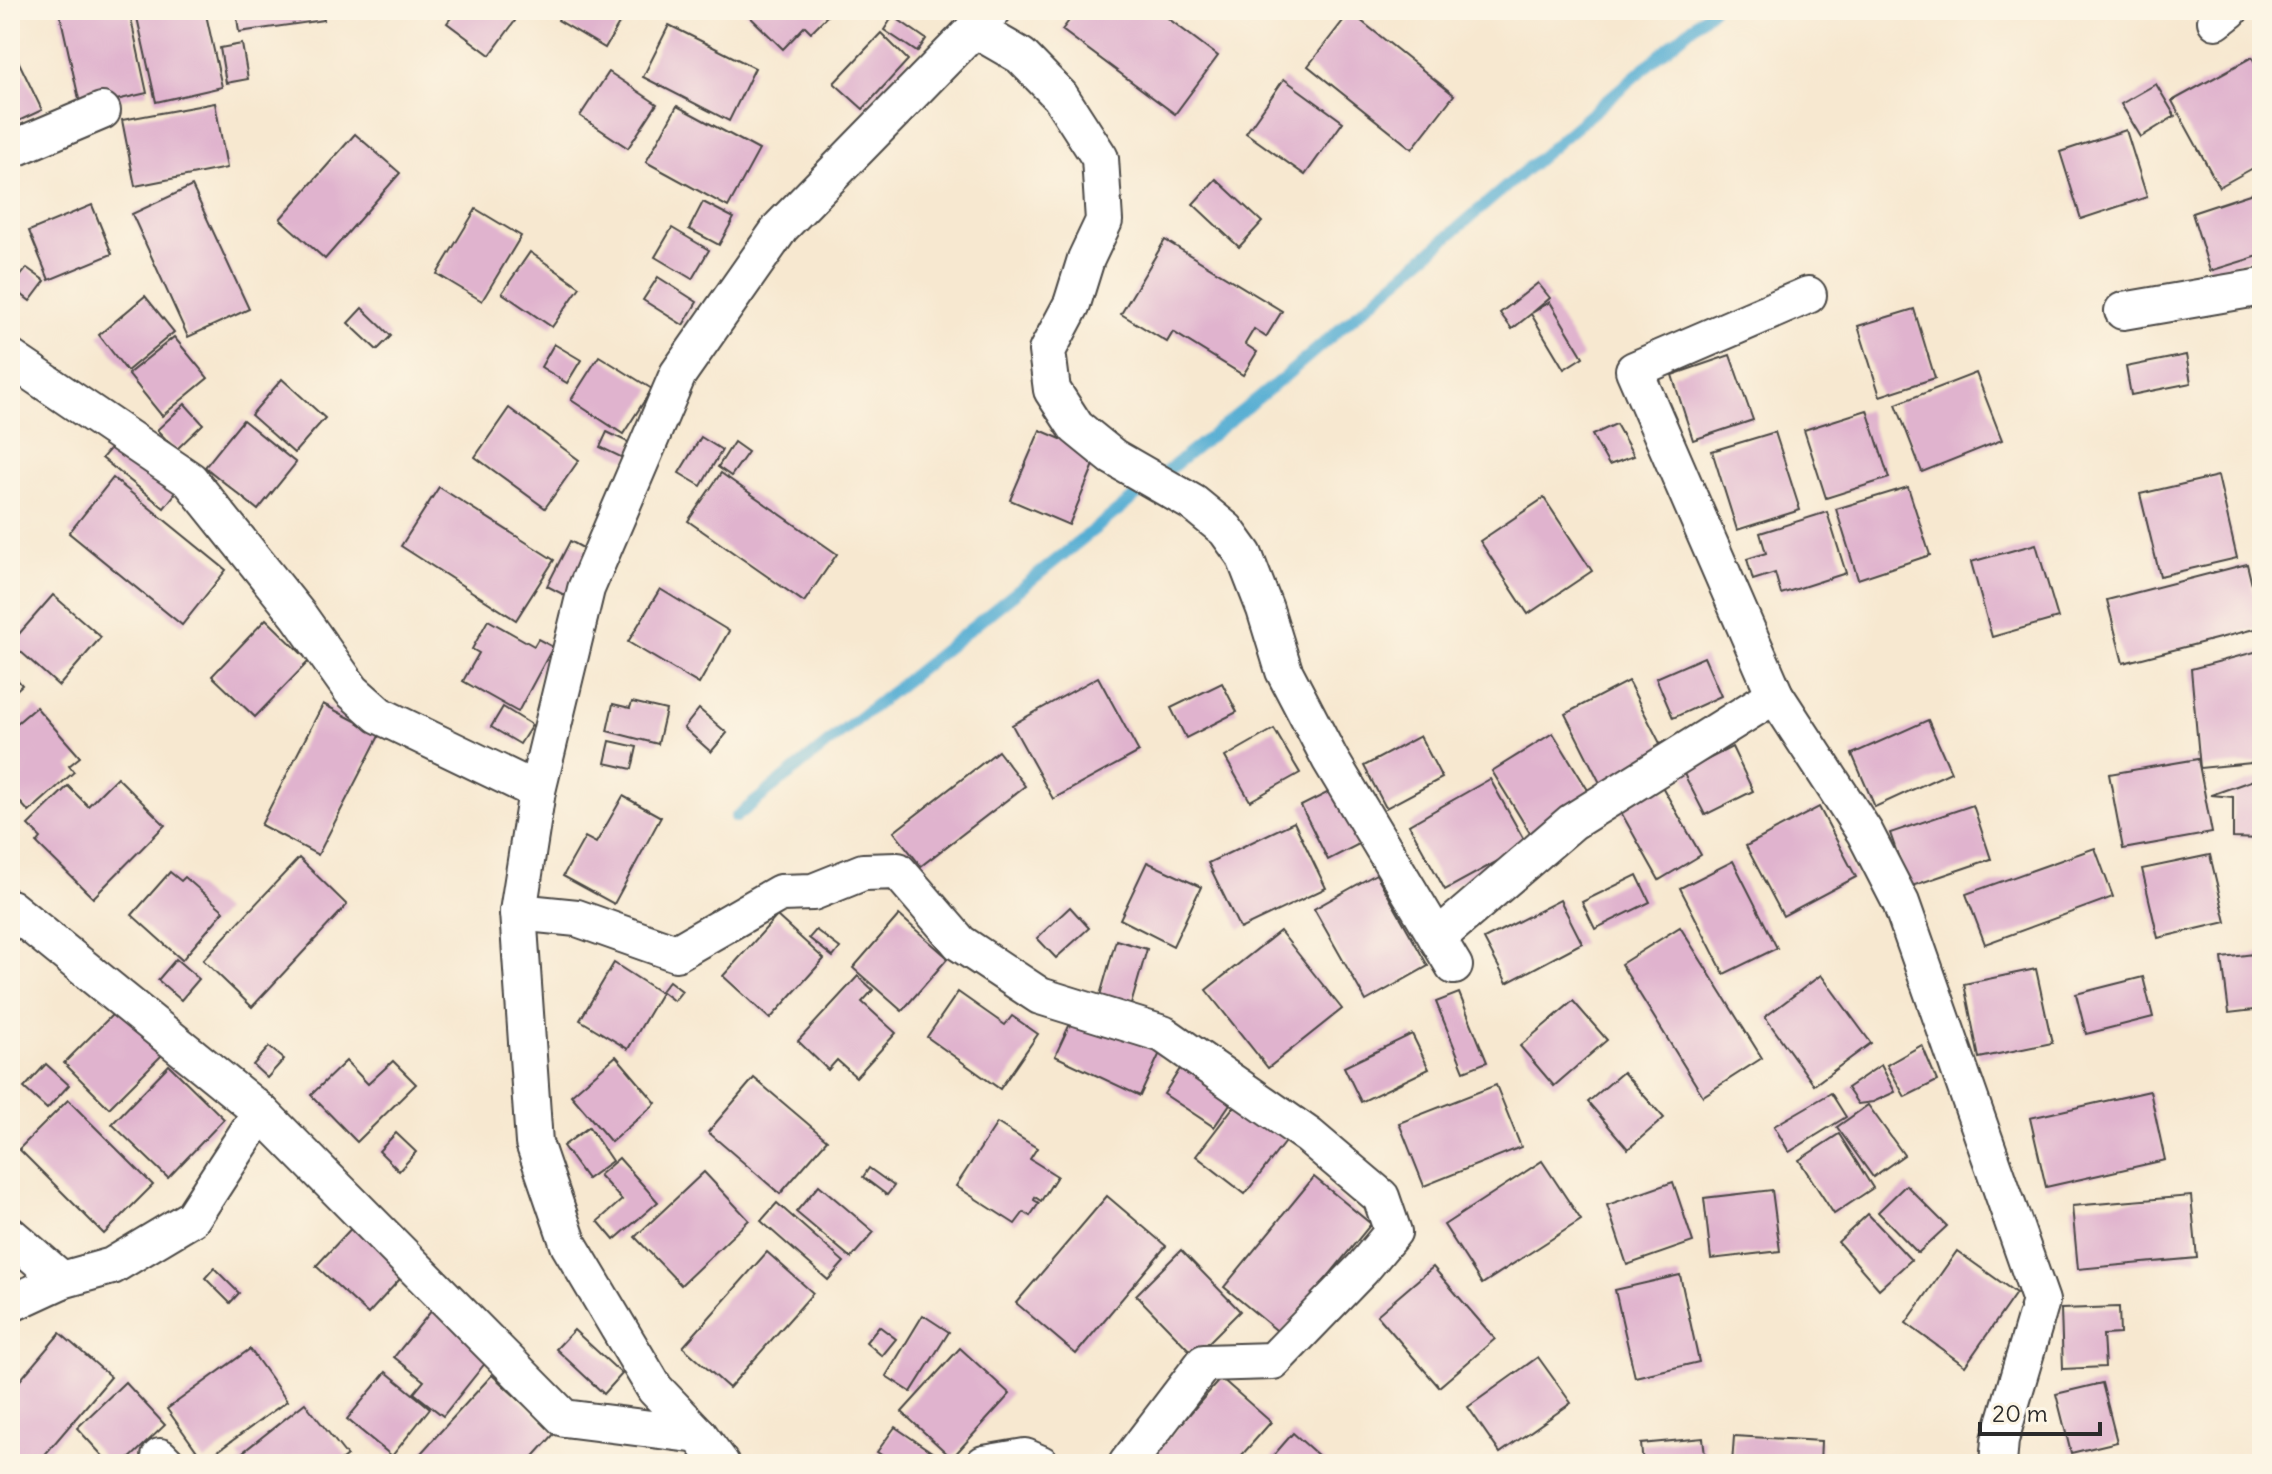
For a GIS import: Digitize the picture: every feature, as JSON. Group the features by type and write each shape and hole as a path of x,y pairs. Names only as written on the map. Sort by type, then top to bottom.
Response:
{"street":[{"path":"721,1464 699,1435 655,1389 569,1245 534,1143 518,912 537,791 586,589 678,374 781,227 985,20 1060,96 1100,158 1104,221 1086,259 1072,304 1047,351 1052,390 1076,427 1113,457 1193,503 1226,530 1244,555 1284,671 1330,759 1445,952 1572,822 1775,695"},
{"path":"10,150 102,111"},
{"path":"2123,311 2262,287"},
{"path":"1808,295 1634,370 1775,695 1865,833 1901,903 2041,1301 2000,1440 1998,1464"},
{"path":"10,358 190,480 299,616 352,691 379,715 537,791"},
{"path":"518,912 577,918 676,953 780,893 813,892 863,872 898,871 960,943 1040,996 1163,1034 1317,1142 1381,1197 1393,1232 1362,1269 1273,1361 1204,1363 1127,1464"},
{"path":"10,908 261,1112 564,1418 699,1435"},
{"path":"10,1304 62,1280 112,1266 192,1218 261,1112"},
{"path":"10,1235 62,1280"},
{"path":"984,1464 1025,1457 1041,1464"}],"building":[{"path":"59,10 129,10 147,93 81,108"},
{"path":"149,10 205,10 222,87 156,102 136,13"},
{"path":"236,10 322,10 324,20 239,32"},
{"path":"457,10 500,10 515,21 490,55 447,23"},
{"path":"563,10 627,10 605,48 558,20"},
{"path":"743,10 833,10 811,32 805,26 783,49"},
{"path":"1077,10 1157,10 1218,56 1175,114 1062,30"},
{"path":"1350,12 1454,95 1412,149 1308,66"},
{"path":"893,16 926,39 917,52 884,30"},
{"path":"669,25 755,68 729,121 643,77"},
{"path":"881,33 908,60 863,109 834,83"},
{"path":"242,44 248,79 226,83 220,48"},
{"path":"10,49 42,110 10,125"},
{"path":"2252,57 2262,76 2262,163 2219,187 2172,101"},
{"path":"609,72 657,104 628,148 580,116"},
{"path":"1284,79 1343,122 1305,175 1246,133"},
{"path":"2156,84 2175,116 2141,137 2121,104"},
{"path":"215,103 227,168 135,186 122,120"},
{"path":"677,106 759,150 728,207 646,162"},
{"path":"2126,130 2147,197 2081,219 2060,152"},
{"path":"355,134 400,173 325,259 280,219"},
{"path":"1216,179 1262,222 1239,247 1193,204"},
{"path":"192,186 249,309 188,337 132,214"},
{"path":"2262,190 2262,255 2210,271 2192,213"},
{"path":"703,202 734,218 719,245 689,229"},
{"path":"92,205 112,254 49,280 29,231"},
{"path":"476,209 521,236 482,301 437,274"},
{"path":"672,228 709,250 692,279 655,257"},
{"path":"1165,240 1282,311 1266,337 1254,329 1245,344 1257,352 1243,375 1173,332 1167,342 1121,314"},
{"path":"530,252 580,287 552,327 502,293"},
{"path":"27,268 45,281 30,301 12,287"},
{"path":"658,277 697,302 683,325 643,300"},
{"path":"1538,283 1550,298 1532,313 1550,302 1583,357 1564,369 1531,314 1512,329 1500,313"},
{"path":"145,296 174,332 127,371 99,335"},
{"path":"362,308 391,336 377,350 348,323"},
{"path":"1914,309 1935,378 1880,396 1858,326"},
{"path":"174,337 208,378 162,416 128,374"},
{"path":"554,344 581,360 567,383 541,367"},
{"path":"1730,355 1753,420 1693,440 1672,375"},
{"path":"2186,355 2191,383 2131,395 2126,367"},
{"path":"599,356 652,389 623,434 571,400"},
{"path":"1976,373 2002,440 1922,472 1896,404"},
{"path":"282,379 325,418 294,453 251,415"},
{"path":"185,404 203,424 176,450 157,430"},
{"path":"509,408 579,460 545,508 475,457"},
{"path":"1867,410 1889,478 1826,498 1804,430"},
{"path":"243,420 296,463 258,510 205,467"},
{"path":"1616,424 1634,456 1609,465 1592,435"},
{"path":"1040,430 1098,455 1069,525 1010,500"},
{"path":"607,432 634,445 627,460 600,447"},
{"path":"1775,432 1800,510 1737,530 1712,451"},
{"path":"120,437 181,486 164,508 102,458"},
{"path":"701,437 722,450 701,486 679,473"},
{"path":"734,442 748,452 731,476 718,467"},
{"path":"721,473 837,554 804,602 688,521"},
{"path":"2218,476 2237,558 2160,576 2140,494"},
{"path":"113,478 226,570 182,625 69,533"},
{"path":"439,487 554,560 516,620 401,546"},
{"path":"1908,487 1930,555 1858,579 1836,509"},
{"path":"1544,498 1592,571 1528,614 1480,541"},
{"path":"1827,512 1846,573 1781,594 1775,573 1753,580 1747,559 1766,553 1760,533"},
{"path":"570,541 596,555 572,599 547,586"},
{"path":"2036,544 2058,618 1992,637 1971,562"},
{"path":"2247,564 2262,627 2123,663 2107,600"},
{"path":"660,589 729,631 699,684 628,642"},
{"path":"53,595 101,637 59,686 11,643"},
{"path":"266,619 309,661 255,717 212,676"},
{"path":"488,620 534,646 538,639 553,647 518,712 463,681 479,653 472,649"},
{"path":"2262,650 2262,762 2200,768 2191,669"},
{"path":"1704,657 1721,696 1673,718 1656,678"},
{"path":"10,671 22,685 10,696"},
{"path":"1098,677 1139,752 1053,799 1012,725"},
{"path":"1628,681 1665,753 1602,787 1565,714"},
{"path":"1222,683 1237,712 1186,738 1171,708"},
{"path":"632,702 666,710 658,744 607,731 613,704 630,708"},
{"path":"323,704 380,734 318,855 261,825"},
{"path":"36,707 80,757 69,766 74,772 29,812 10,791 10,729"},
{"path":"503,707 532,725 520,744 491,727"},
{"path":"699,709 727,733 711,752 684,728"},
{"path":"1928,720 1951,772 1875,807 1852,754"},
{"path":"1274,729 1300,773 1250,801 1225,757"},
{"path":"1553,733 1594,800 1533,838 1492,771"},
{"path":"1420,736 1442,778 1386,808 1364,766"},
{"path":"610,741 637,747 632,769 605,763"},
{"path":"1732,747 1753,791 1705,815 1683,772"},
{"path":"998,751 1025,786 921,866 894,832"},
{"path":"2198,759 2212,833 2123,849 2109,774"},
{"path":"117,777 165,825 93,898 37,843 41,838 28,825 68,786 88,806"},
{"path":"2262,777 2262,839 2233,838 2233,797 2211,795"},
{"path":"1490,779 1527,845 1445,890 1409,825"},
{"path":"1660,783 1701,855 1659,880 1618,807"},
{"path":"1335,789 1361,843 1328,860 1301,806"},
{"path":"623,796 661,817 614,904 563,876 585,837 596,843"},
{"path":"1973,805 1991,859 1909,887 1890,833"},
{"path":"1819,807 1856,877 1783,916 1746,846"},
{"path":"1294,822 1326,888 1240,929 1208,863"},
{"path":"2095,848 2113,897 1985,944 1966,894"},
{"path":"2210,855 2226,922 2158,938 2142,869"},
{"path":"299,858 347,905 252,1007 203,960"},
{"path":"1733,861 1777,948 1724,974 1680,888"},
{"path":"1147,862 1201,887 1173,946 1120,919"},
{"path":"170,872 181,881 185,877 224,911 182,960 132,915"},
{"path":"1376,874 1428,966 1366,1001 1314,909"},
{"path":"1637,875 1650,902 1595,929 1582,902"},
{"path":"1560,900 1582,943 1507,983 1484,939"},
{"path":"1070,907 1089,928 1056,958 1037,938"},
{"path":"899,915 948,958 902,1011 853,968"},
{"path":"777,916 824,959 770,1019 723,976"},
{"path":"1680,927 1762,1058 1703,1096 1621,964"},
{"path":"816,930 840,948 833,957 809,938"},
{"path":"1280,931 1342,1009 1268,1068 1206,990"},
{"path":"1116,940 1147,949 1130,1008 1099,999"},
{"path":"2262,953 2262,1009 2229,1013 2222,958"},
{"path":"176,959 199,979 181,1000 158,980"},
{"path":"614,963 661,993 628,1049 580,1020"},
{"path":"2036,969 2052,1043 1979,1058 1964,984"},
{"path":"1821,975 1871,1043 1814,1085 1765,1017"},
{"path":"858,976 873,990 862,1002 896,1033 856,1077 837,1060 828,1070 798,1041"},
{"path":"2143,977 2153,1017 2086,1034 2076,994"},
{"path":"669,981 682,991 674,1001 661,991"},
{"path":"958,992 1005,1025 1012,1016 1038,1034 1000,1089 927,1037"},
{"path":"1459,993 1487,1062 1464,1071 1436,1002"},
{"path":"1573,1001 1607,1040 1554,1086 1520,1046"},
{"path":"119,1008 164,1053 109,1108 64,1063"},
{"path":"1075,1013 1160,1053 1140,1096 1055,1056"},
{"path":"1412,1034 1429,1069 1361,1102 1344,1067"},
{"path":"1922,1045 1937,1081 1905,1097 1887,1065"},
{"path":"269,1047 284,1059 267,1078 253,1065"},
{"path":"616,1056 656,1103 611,1142 571,1095"},
{"path":"346,1061 368,1084 393,1061 416,1084 357,1142 311,1095"},
{"path":"1185,1061 1236,1095 1214,1127 1164,1094"},
{"path":"46,1064 69,1085 47,1109 24,1088"},
{"path":"169,1065 224,1119 168,1178 112,1124"},
{"path":"1881,1065 1895,1092 1873,1102 1858,1104 1847,1088"},
{"path":"1623,1072 1664,1118 1628,1149 1588,1102"},
{"path":"754,1078 827,1140 780,1194 708,1132"},
{"path":"1496,1085 1521,1147 1424,1186 1399,1123"},
{"path":"2150,1091 2165,1160 2046,1187 2030,1118"},
{"path":"1831,1093 1846,1117 1789,1152 1774,1126"},
{"path":"68,1100 153,1185 104,1234 19,1149"},
{"path":"1238,1101 1287,1139 1245,1194 1196,1156"},
{"path":"1868,1105 1904,1155 1873,1177 1837,1127"},
{"path":"997,1123 1037,1148 1030,1159 1057,1176 1041,1201 1035,1197 1034,1200 1039,1203 1030,1216 1024,1212 1015,1224 956,1186"},
{"path":"589,1127 612,1161 587,1179 563,1146"},
{"path":"396,1133 416,1152 399,1171 379,1151"},
{"path":"1839,1134 1873,1188 1834,1214 1799,1160"},
{"path":"619,1158 658,1202 614,1240 598,1221 622,1200 599,1175"},
{"path":"1542,1161 1581,1220 1482,1284 1444,1225"},
{"path":"869,1168 894,1186 887,1195 863,1177"},
{"path":"704,1172 749,1220 681,1285 635,1237"},
{"path":"1314,1177 1371,1224 1281,1334 1224,1287"},
{"path":"1673,1182 1693,1242 1627,1265 1607,1205"},
{"path":"819,1185 874,1232 851,1258 796,1212"},
{"path":"1906,1185 1947,1226 1918,1253 1878,1212"},
{"path":"1772,1190 1780,1251 1711,1259 1704,1198"},
{"path":"1107,1196 1166,1246 1076,1354 1016,1303"},
{"path":"2191,1196 2197,1258 2078,1269 2072,1206"},
{"path":"777,1203 844,1262 828,1280 761,1221"},
{"path":"1868,1214 1911,1260 1879,1289 1838,1242"},
{"path":"359,1220 410,1268 368,1314 316,1266"},
{"path":"1181,1250 1240,1311 1195,1356 1136,1295"},
{"path":"1957,1251 2016,1293 1965,1366 1906,1323"},
{"path":"767,1252 813,1293 729,1388 683,1347"},
{"path":"1433,1267 1495,1339 1439,1387 1377,1315"},
{"path":"214,1268 239,1293 230,1303 205,1278"},
{"path":"1680,1275 1699,1362 1635,1377 1615,1290"},
{"path":"2119,1307 2120,1334 2103,1335 2105,1367 2063,1369 2061,1309"},
{"path":"432,1310 490,1357 443,1416 414,1393 424,1381 394,1357"},
{"path":"923,1315 949,1332 911,1392 886,1376"},
{"path":"879,1326 896,1339 882,1356 866,1342"},
{"path":"574,1330 622,1374 604,1394 556,1349"},
{"path":"60,1333 111,1377 37,1464 22,1464 10,1454 10,1392"},
{"path":"960,1348 1010,1394 952,1458 902,1412"},
{"path":"250,1349 287,1401 204,1461 167,1409"},
{"path":"1538,1357 1571,1403 1500,1453 1468,1407"},
{"path":"386,1372 430,1408 392,1456 347,1419"},
{"path":"492,1375 555,1433 527,1464 411,1464"},
{"path":"1221,1378 1271,1422 1234,1464 1146,1464"},
{"path":"125,1382 165,1425 124,1464 110,1464 77,1428"},
{"path":"2102,1383 2117,1442 2071,1453 2056,1394"},
{"path":"305,1403 347,1456 337,1464 238,1464 242,1461 238,1456"},
{"path":"895,1427 942,1459 938,1464 895,1464 877,1452"},
{"path":"1293,1433 1328,1464 1266,1464"},
{"path":"1734,1436 1821,1441 1820,1464 1732,1464"},
{"path":"1703,1438 1706,1464 1643,1464 1641,1444"}],"waterway":[{"path":"736,817 1283,378 1712,10"}]}
